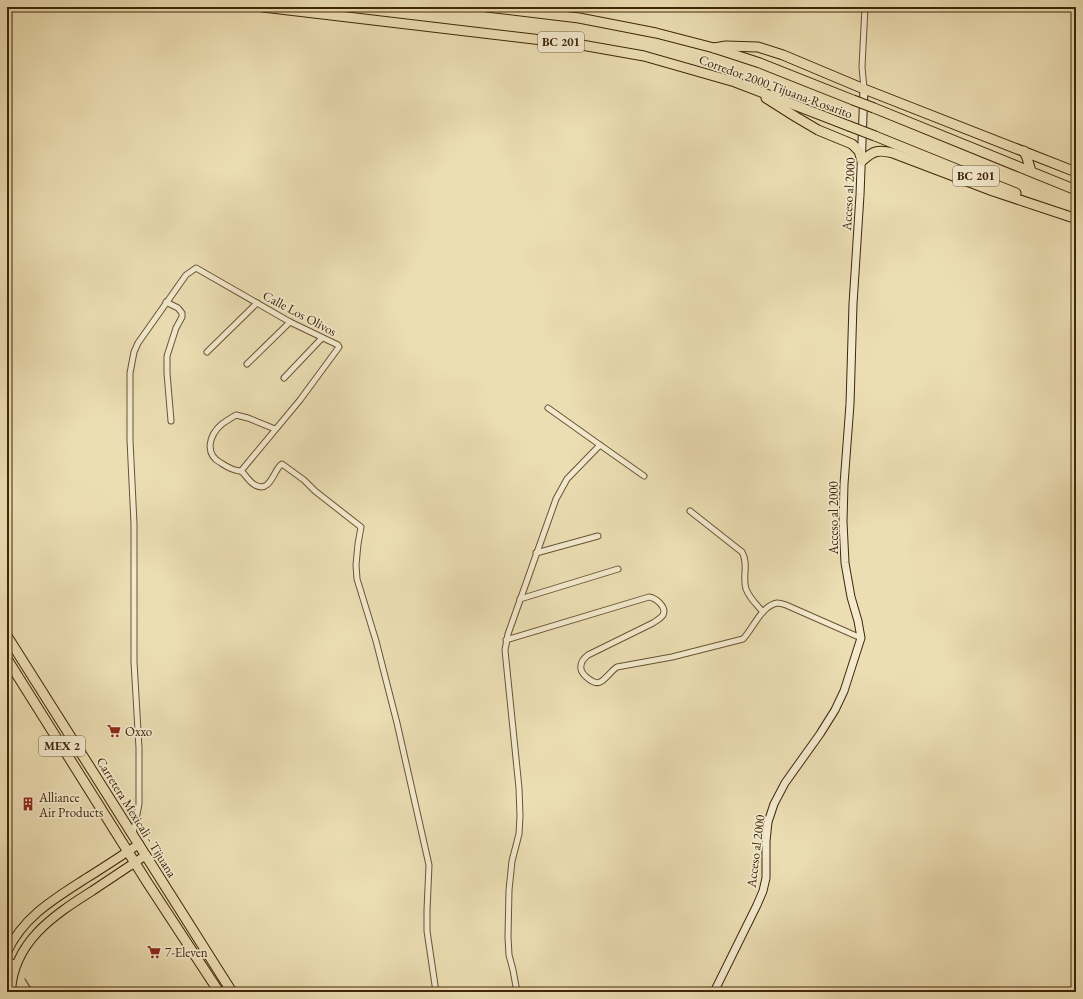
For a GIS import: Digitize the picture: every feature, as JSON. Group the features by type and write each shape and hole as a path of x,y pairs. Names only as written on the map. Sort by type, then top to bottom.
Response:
{"highway":[{"name":"Corredor 2000 Tijuana-Rosarito","path":"262,7 283,8 576,44 644,56 716,76 759,92 978,177 1073,218"},
{"name":"Corredor 2000 Tijuana-Rosarito","path":"487,7 579,18 656,33 714,48 760,63 1032,171 1076,190"},
{"path":"714,48 739,46 758,47 767,50 834,75 864,89 1076,172"},
{"path":"759,92 773,103 813,127 852,144 858,151 862,160 876,151 889,152 993,191 1073,218"},
{"path":"1024,151 1032,171"},
{"name":"Carretera Mexicali - Tijuana","path":"7,636 232,992"},
{"name":"Carretera Mexicali - Tijuana","path":"7,659 219,992"}],"main road":[{"path":"7,952 9,942 28,920 47,904 139,844"},
{"path":"11,992 9,977 30,940 42,926 59,912 146,855"}],"street":[{"name":"Acceso al 2000","path":"714,992 763,891 766,878 766,841 768,822 774,804 785,782 820,734 835,710 844,691 861,638 851,597 845,563 843,522 844,484 850,404 853,304 862,160 864,89 862,67 864,7"},
{"name":"Calle Los Olivos","path":"166,302 186,276 194,269 201,270 290,322 338,345 339,349 300,400 241,471"},
{"path":"133,834 138,804 138,748 134,662 134,524 130,440 130,373 134,352 142,337 166,302 178,308 182,313 182,318 176,328 167,356 171,421"},
{"path":"207,352 257,303"},
{"path":"247,364 290,322"},
{"path":"284,378 322,338"},
{"path":"548,408 644,476"},
{"path":"275,429 248,418 236,416 222,424 211,438 210,453 215,460 235,471 241,471 252,484 257,486 264,486 270,483 279,466 282,464 304,480 315,491 361,527 356,565 357,579 376,641 397,723 429,865 427,931 436,992"},
{"path":"518,992 514,970 509,955 508,937 510,875 518,834 520,809 506,660 506,640 536,553 562,486 600,445"},
{"path":"690,511 742,552 746,559 746,588 752,600 764,612"},
{"path":"536,553 598,536"},
{"path":"520,599 618,569"},
{"path":"506,640 649,597 654,598 663,609 664,612 662,616 653,623 588,655 583,659 581,666 582,673 594,683 598,683 617,667 672,657 743,639 764,612 771,606 778,603 786,605 861,638"},
{"path":"7,960 16,966"}],"waterway":[{"path":"25,979 33,992"}],"place":[{"name":"Oxxo","path":"114,731"},
{"name":"Alliance Air Products","path":"28,804"},
{"name":"7-Eleven","path":"154,952"}]}
